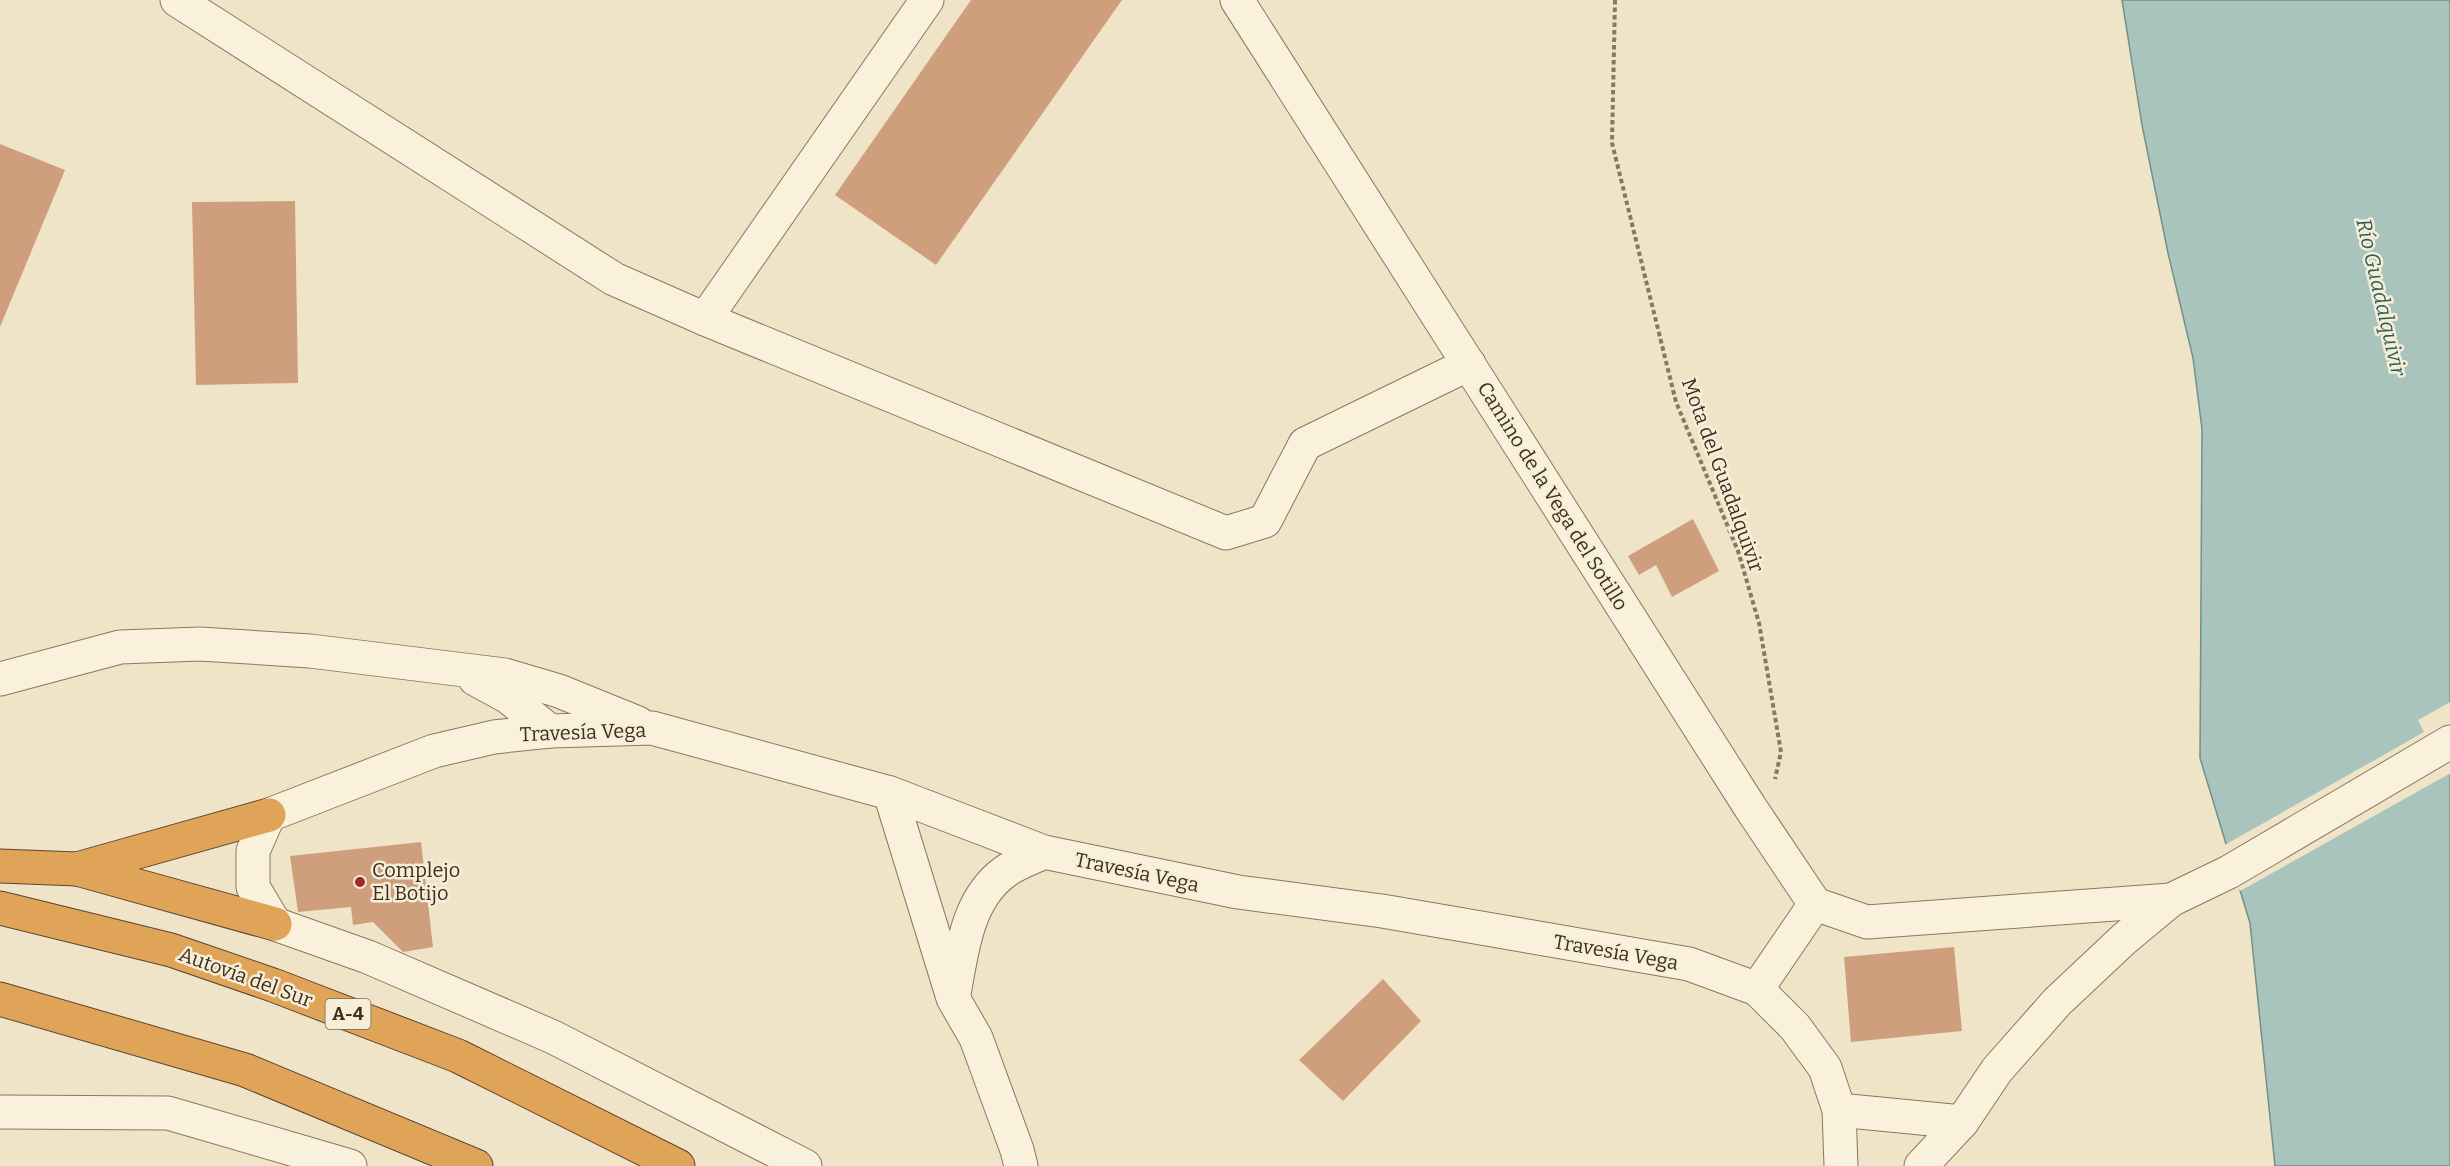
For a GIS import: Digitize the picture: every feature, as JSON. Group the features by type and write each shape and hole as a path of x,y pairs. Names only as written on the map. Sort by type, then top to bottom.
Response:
{"highway":[{"path":"77,869 269,815"},
{"path":"0,866 77,869 275,924"},
{"name":"Autovía del Sur","path":"0,908 171,950 458,1056 678,1166"},
{"path":"0,999 245,1070 476,1166"}],"street":[{"path":"177,0 614,279 705,319 1226,533 1265,521 1305,444 1470,364"},
{"path":"705,319 927,0"},
{"name":"Camino de la Vega del Sotillo","path":"1237,0 1750,807 1815,904"},
{"path":"0,679 120,647 200,644 310,651 505,675 559,691 652,728"},
{"path":"446,667 508,697 550,730"},
{"name":"Travesía Vega","path":"269,815 434,752 494,738 550,730 652,728 890,793 1044,852 1238,892 1382,911 1689,964 1757,989 1795,1027 1825,1068 1839,1110 1841,1166"},
{"path":"1921,1166 1962,1122 1997,1070 2057,1002 2124,939 2171,900 2229,872 2450,742"},
{"path":"890,793 953,998 976,1038 1021,1166"},
{"path":"269,815 253,851 253,887 275,924 368,957 553,1037 805,1166"},
{"path":"953,998 965,935 976,906 992,884 1007,870 1044,852"},
{"path":"1757,989 1815,904 1867,922 2171,900"},
{"path":"1839,1110 1962,1122"},
{"path":"0,1112 168,1113 350,1166"}],"path":[{"name":"Mota del Guadalquivir","path":"1615,0 1612,142 1676,402 1738,551 1759,623 1779,740 1781,752 1772,792 1750,807"}],"water":[{"name":"Río Guadalquivir","path":"2122,0 2450,0 2450,1166 2275,1166 2250,923 2200,758 2202,429 2193,358 2168,253 2142,125"}],"pier":[{"path":"2450,702 2450,775 2240,891 2234,881 2223,846 2424,732 2418,720"}],"building":[{"path":"971,0 1122,0 936,265 835,195"},
{"path":"0,144 65,170 0,327"},
{"path":"295,201 298,383 196,385 192,202"},
{"path":"1693,519 1719,571 1672,597 1656,565 1639,575 1628,556"},
{"name":"Complejo El Botijo","path":"421,842 433,947 403,952 373,922 353,925 351,907 298,912 290,856"},
{"path":"1954,947 1962,1031 1851,1042 1844,957"},
{"path":"1383,979 1421,1021 1343,1101 1299,1060"}],"place":[{"name":"Complejo El Botijo","path":"360,882"}]}
